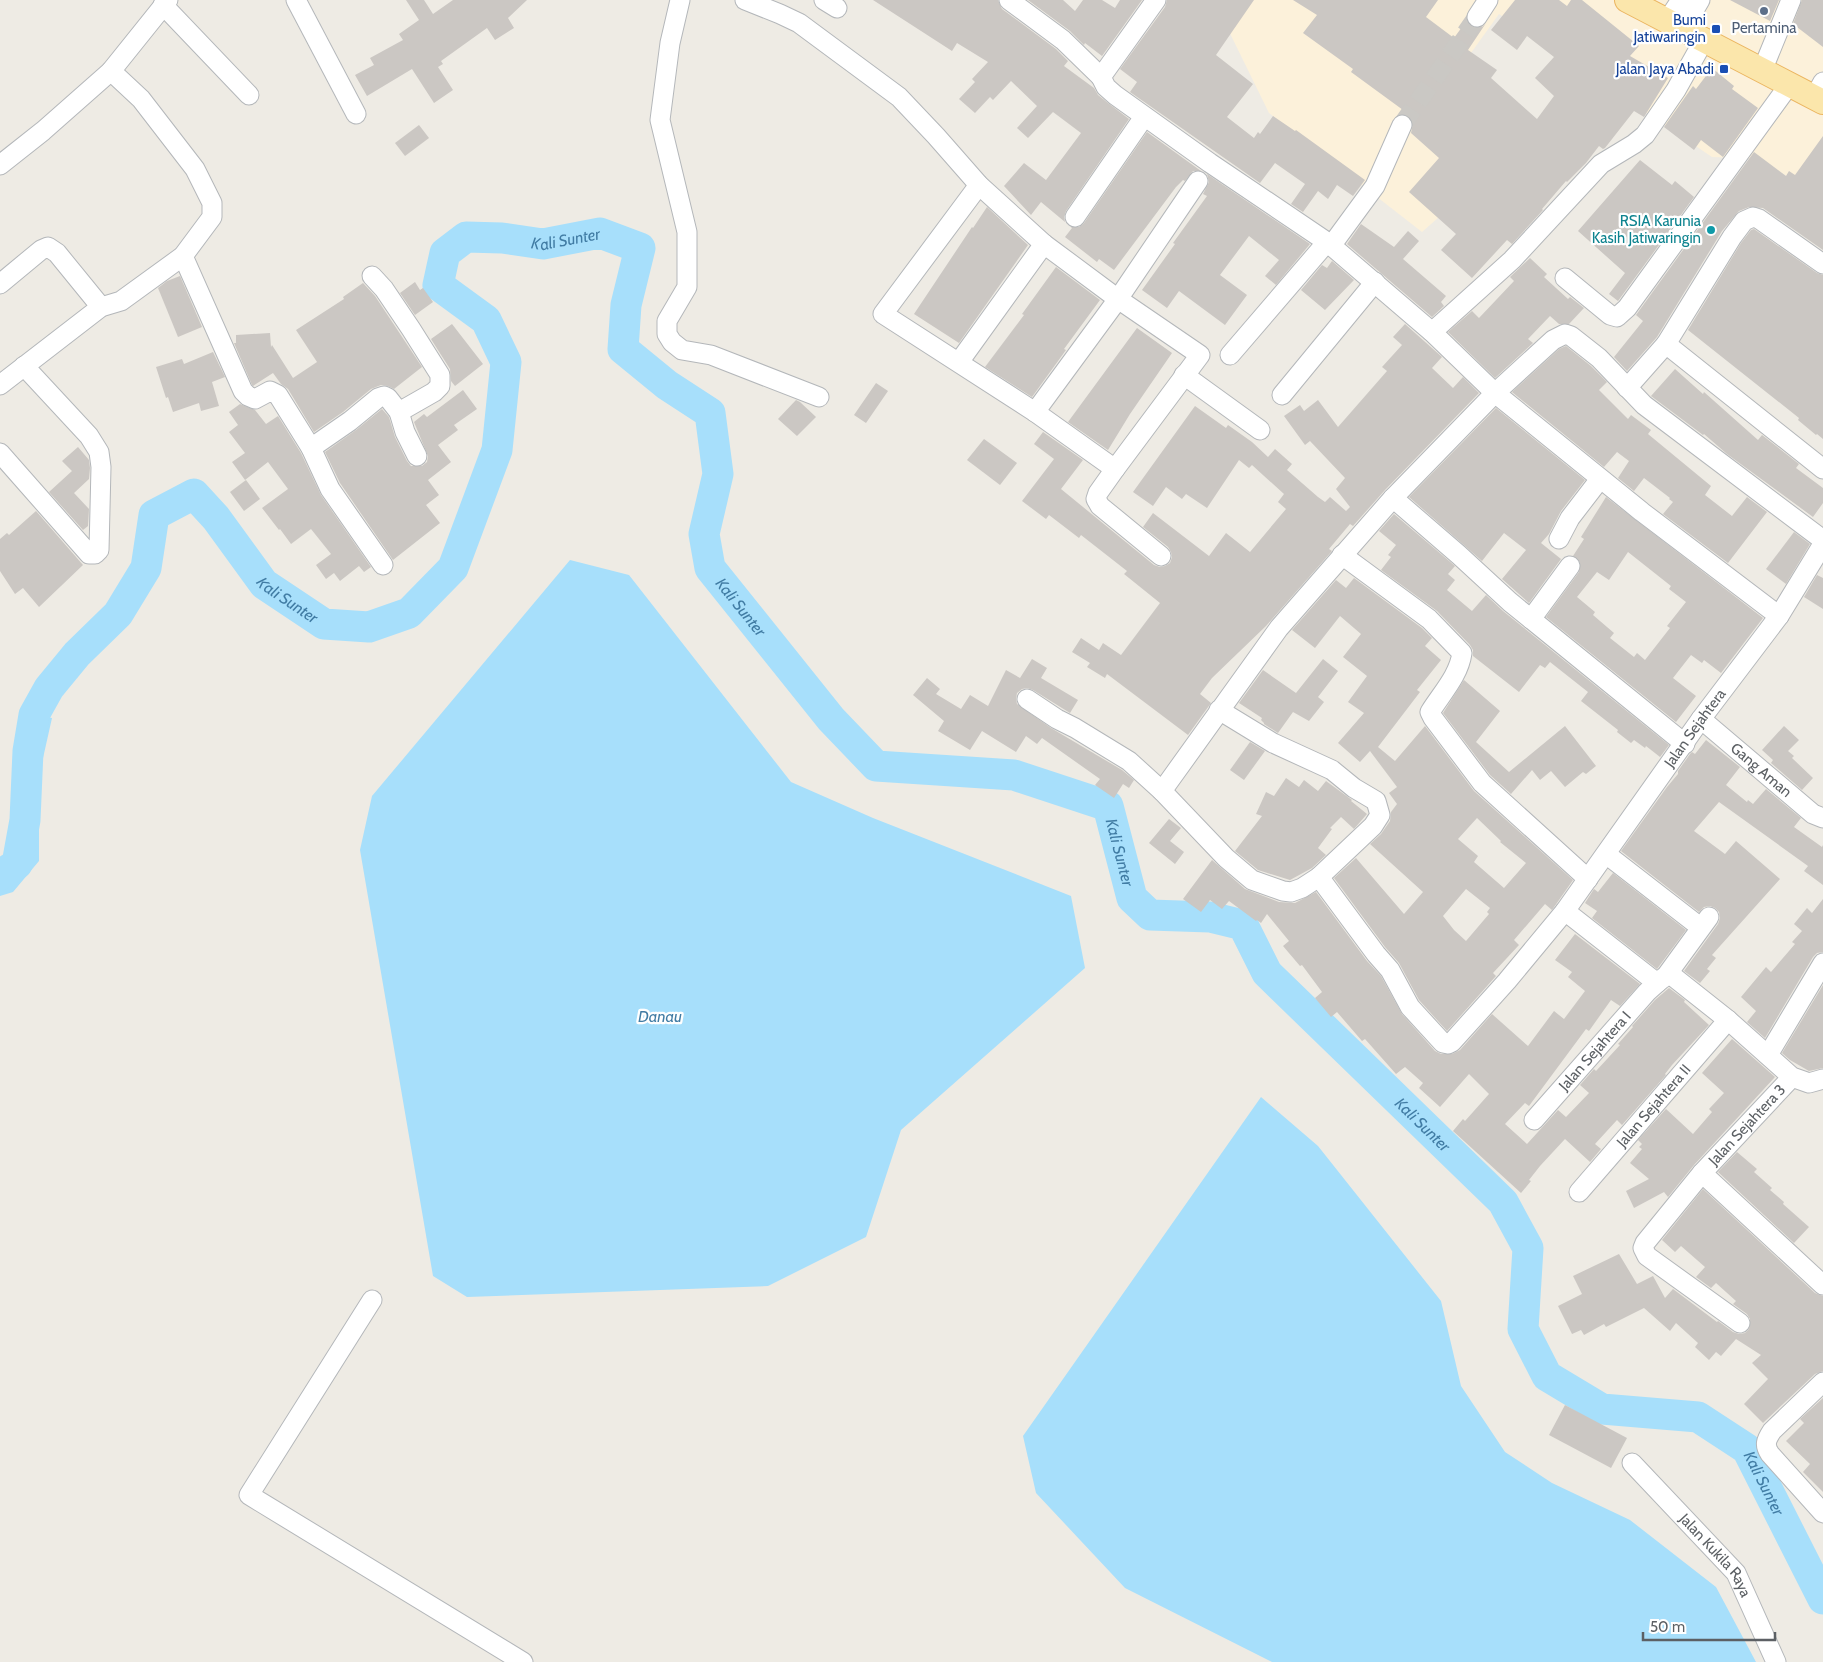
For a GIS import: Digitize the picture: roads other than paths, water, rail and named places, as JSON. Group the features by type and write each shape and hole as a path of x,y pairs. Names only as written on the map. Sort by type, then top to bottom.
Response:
{"main road":[{"path":"1627,0 1762,71 1789,84 1820,94"}],"street":[{"path":"296,0 356,114"},
{"path":"680,0 670,43 660,120 687,232 686,287 667,321 667,334 672,342 682,350 711,355 819,397"},
{"path":"745,0 799,23 899,97 979,185 1044,244 1118,299 1200,355 1115,469 1098,493 1096,499 1100,506 1161,556"},
{"path":"1009,0 1063,40 1101,77 1106,86 1115,95 1329,244 1432,332 1495,393 1600,479 1779,616"},
{"path":"1101,77 1156,0"},
{"path":"1477,17 1488,0"},
{"path":"1675,25 1681,0"},
{"path":"1675,25 1700,0"},
{"path":"1762,71 1791,0"},
{"path":"0,165 43,131 112,71 165,2 249,95"},
{"path":"1432,332 1512,260 1601,164 1645,136 1676,90 1704,40"},
{"path":"0,385 102,307 126,298 183,256 212,217 212,203 195,169 141,99 112,71"},
{"path":"1565,278 1610,315 1616,318 1620,316 1789,84"},
{"path":"1075,217 1144,117"},
{"path":"1230,355 1329,244 1375,186 1402,125"},
{"path":"1035,412 1118,299 1198,181"},
{"path":"979,185 881,317 959,362 1035,412 1115,469"},
{"path":"1627,388 1666,344 1744,221 1753,217 1759,219 1823,264"},
{"path":"959,362 1044,244"},
{"path":"0,284 41,250 48,247 57,253 102,307"},
{"path":"183,256 243,391 255,399 270,391 278,395 311,448 330,489 383,565"},
{"path":"372,276 384,289 412,329 440,375 440,386 434,392 399,412"},
{"path":"1282,395 1375,282"},
{"path":"1162,791 1279,628 1342,555 1393,498 1495,393 1553,340 1565,334 1571,336 1599,358 1627,388 1670,425 1823,542"},
{"path":"1666,344 1823,470"},
{"path":"0,453 89,554 95,554 99,550 101,467 99,452 89,436 24,366"},
{"path":"1184,375 1260,430"},
{"path":"311,448 350,421 378,398 384,396 388,398 399,412 405,432 417,456"},
{"path":"1559,539 1570,518 1600,479"},
{"path":"1393,498 1510,602 1685,744"},
{"name":"Jalan Sejahtera","path":"1319,877 1390,970 1410,1007 1443,1044 1452,1042 1507,981 1564,911 1701,719 1779,616 1823,542"},
{"path":"1342,555 1429,619 1462,653 1461,662 1456,673 1430,712 1433,718 1482,783 1588,878"},
{"path":"1531,618 1570,566"},
{"path":"1027,699 1128,761 1162,791 1226,858 1252,880 1291,892 1302,888 1319,877 1374,826 1380,814 1376,801 1354,788 1332,770 1273,743 1219,710"},
{"name":"Gang Aman","path":"1701,719 1806,808 1823,818"},
{"name":"Jalan Sejahtera I","path":"1534,1120 1647,992 1661,979 1702,920 1606,854"},
{"path":"1564,911 1661,979 1671,976 1675,978 1728,1020 1792,1076 1809,1083 1823,1079"},
{"path":"1768,1055 1823,963"},
{"name":"Jalan Sejahtera II","path":"1579,1192 1728,1020"},
{"name":"Jalan Sejahtera 3","path":"1740,1322 1648,1256 1643,1248 1645,1243 1702,1173 1792,1076"},
{"path":"1702,1173 1823,1285"},
{"path":"372,1300 249,1495 522,1662"},
{"path":"1823,1382 1772,1431 1766,1440 1767,1449 1770,1454 1823,1513"},
{"name":"Jalan Kukila Raya","path":"1632,1463 1736,1573 1776,1662"}],"water":[{"name":"Danau","path":"570,560 629,575 791,782 873,818 1071,896 1085,968 901,1130 866,1237 768,1286 467,1297 433,1276 360,850 372,796"},
{"path":"72,660 49,688 35,715 52,718 39,776 39,861 13,892 0,896 0,860 6,854 17,800 15,743 35,690"},
{"path":"1261,1097 1318,1146 1441,1301 1461,1386 1505,1452 1552,1483 1630,1520 1716,1587 1756,1662 1272,1662 1125,1588 1036,1493 1023,1436"}],"waterway":[{"name":"Kali Sunter","path":"0,875 17,864 25,820 28,751 34,715 49,688 77,654 118,614 146,568 154,515 194,494 216,518 264,584 324,624 369,627 409,613 453,568 497,450 506,362 486,320 438,285 445,253 466,237 502,238 543,244 600,233 640,248 626,305 623,349 667,385 710,413 718,474 704,534 710,568 831,719 876,766 1014,775 1108,806 1132,898 1150,915 1210,917 1243,925 1267,973 1503,1202 1528,1248 1523,1329 1547,1376 1602,1409 1698,1417 1747,1449 1823,1599"}],"tunnel":[{"path":"1402,125 1477,17"}],"place":[{"name":"Pertamina","path":"1764,11"},
{"name":"Bumi Jatiwaringin","path":"1716,29"},
{"name":"Jalan Jaya Abadi","path":"1724,69"},
{"name":"RSIA Karunia Kasih Jatiwaringin","path":"1711,230"}]}
